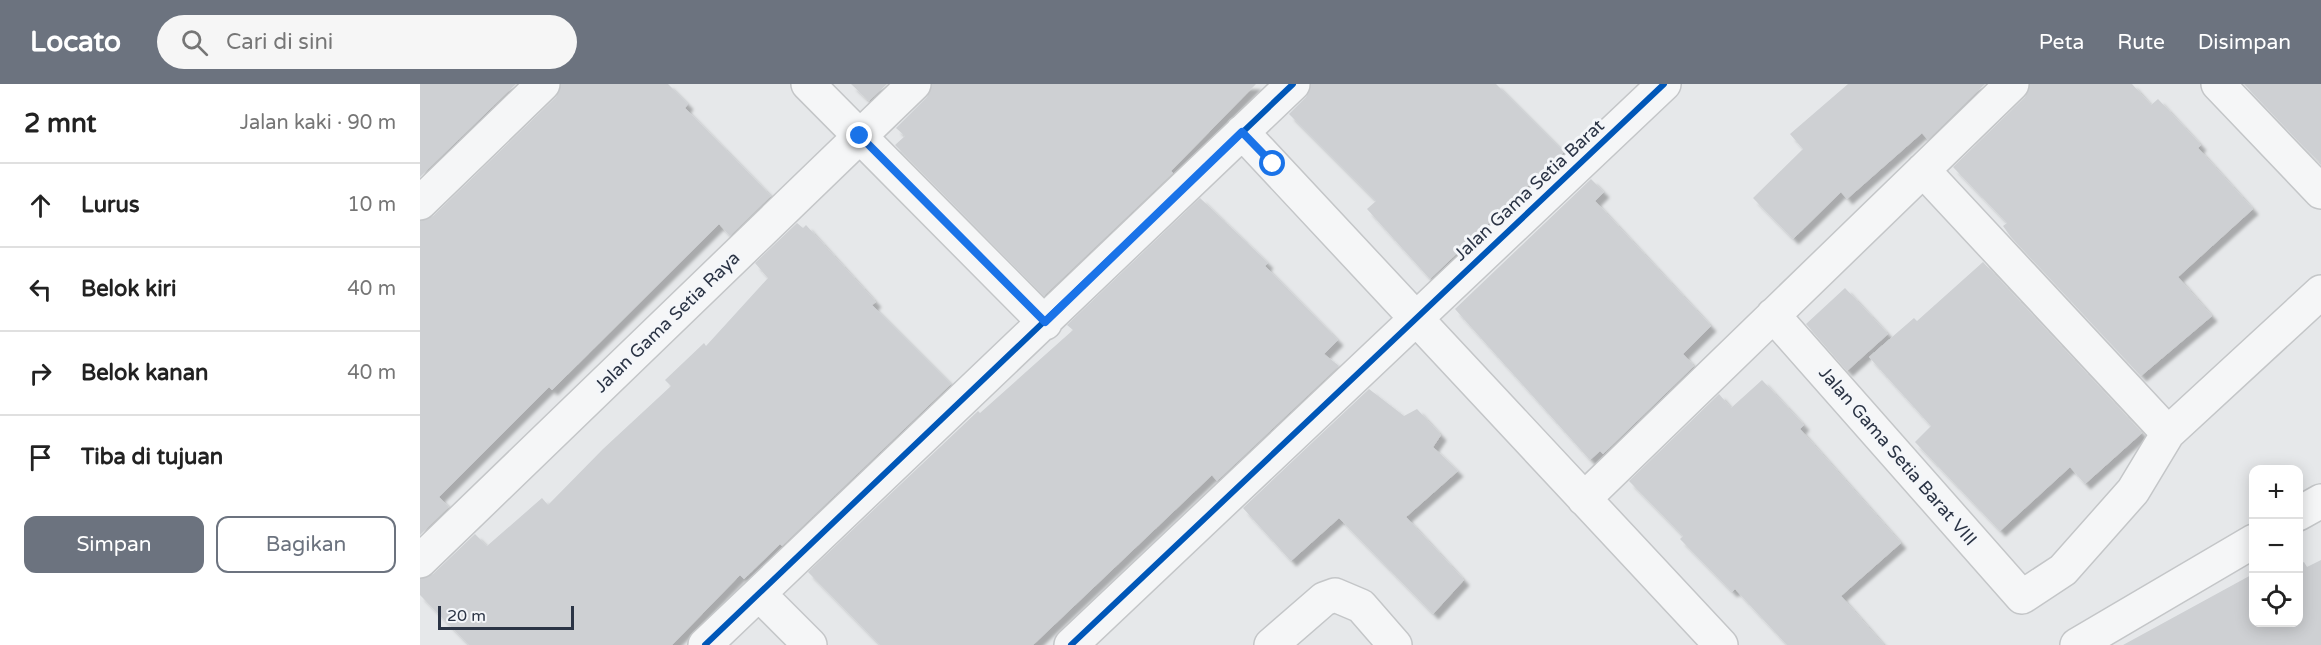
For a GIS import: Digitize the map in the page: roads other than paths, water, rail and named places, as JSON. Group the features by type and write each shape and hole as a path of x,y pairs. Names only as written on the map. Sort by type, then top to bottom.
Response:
{"street":[{"path":"420,203 543,84"},
{"path":"808,84 1045,322"},
{"name":"Jalan Gama Setia Raya","path":"420,561 914,84"},
{"path":"705,645 1293,84"},
{"name":"Jalan Gama Setia Barat","path":"1071,645 1664,84"},
{"path":"1584,499 2012,84"},
{"path":"2218,84 2321,192"},
{"path":"1242,132 1721,645"},
{"path":"1923,170 2168,432 2321,292"},
{"name":"Jalan Gama Setia Barat VIII","path":"1773,315 2022,597 2063,570 2125,500 2168,432"},
{"path":"2303,511 2321,501"},
{"path":"2077,645 2249,543"},
{"path":"759,594 810,645"},
{"path":"1270,645 1324,599 1335,595 1361,606 1395,645"}]}
